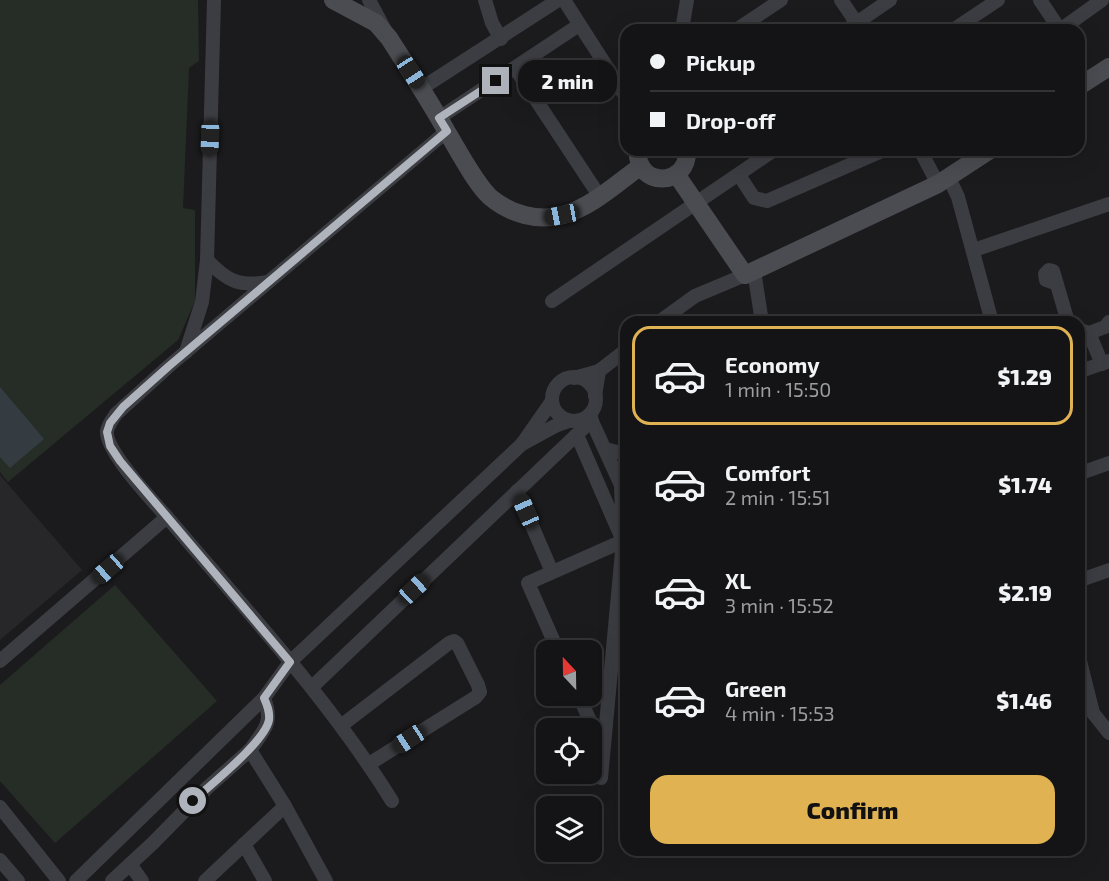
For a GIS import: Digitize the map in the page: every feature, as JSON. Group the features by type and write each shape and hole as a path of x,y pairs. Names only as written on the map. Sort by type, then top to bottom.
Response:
{"street":[{"path":"186,352 202,302 207,260 214,0"},
{"path":"333,0 376,23 389,38"},
{"path":"369,0 389,38 488,195 510,211 549,218 576,210 600,197 639,158 648,174 666,178 676,174 686,163 687,156"},
{"path":"485,0 492,23 501,39"},
{"path":"422,88 558,0"},
{"path":"564,0 620,89"},
{"path":"745,24 781,0"},
{"path":"841,0 852,24"},
{"path":"859,24 890,0"},
{"path":"962,24 998,0"},
{"path":"1040,0 1056,24"},
{"path":"1068,24 1102,0"},
{"path":"684,24 689,2"},
{"path":"392,801 342,725 312,687 120,461 110,446 107,432 110,423 123,407 269,282 443,124 514,68 579,26"},
{"path":"514,68 600,197"},
{"path":"1085,84 1108,72"},
{"path":"552,300 766,156"},
{"path":"846,166 854,156"},
{"path":"739,175 754,198 766,201 870,156"},
{"path":"924,156 958,197 990,316"},
{"path":"667,316 695,296 750,273 944,182 970,156"},
{"path":"676,174 695,203 750,273 761,316"},
{"path":"974,250 1109,204"},
{"path":"207,260 218,272 237,283 269,282"},
{"path":"1057,284 1066,316"},
{"path":"1085,331 1105,327 1109,322"},
{"path":"1085,333 1105,363 1085,370"},
{"path":"76,881 264,698 290,662 522,444 552,401 556,388 566,379 599,371 620,355"},
{"path":"312,687 577,435 590,418 595,403 599,371"},
{"path":"573,378 590,385 595,396"},
{"path":"552,401 557,414 569,421"},
{"path":"522,444 555,426 590,418"},
{"path":"590,418 620,483"},
{"path":"577,435 620,534"},
{"path":"605,449 620,453"},
{"path":"1085,472 1109,463"},
{"path":"517,491 552,572"},
{"path":"0,662 167,517"},
{"path":"553,640 528,583 620,542"},
{"path":"1085,579 1109,570"},
{"path":"602,764 620,572"},
{"path":"342,725 449,643 454,641 457,643 480,692 476,697 369,764"},
{"path":"1085,681 1093,713 1109,733"},
{"path":"112,881 207,788 250,750 268,723 269,710 264,698"},
{"path":"583,706 603,750"},
{"path":"250,750 285,806 326,881"},
{"path":"205,881 285,806"},
{"path":"0,807 57,881"},
{"path":"244,844 265,881"},
{"path":"0,860 18,881"},
{"path":"130,864 142,881"}],"shaded area":[{"path":"0,0 198,0 199,61 189,68 183,208 195,210 195,301 178,340 8,482 0,472"},
{"path":"0,387 44,439 10,468 0,457"},
{"path":"0,475 82,570 0,640"},
{"path":"115,585 217,701 55,843 0,781 0,685"}],"route":[{"path":"193,801 250,750 268,723 269,710 264,698 290,662 120,461 108,440 107,432 110,423 123,407 169,366 447,131 439,118 496,81"}]}
